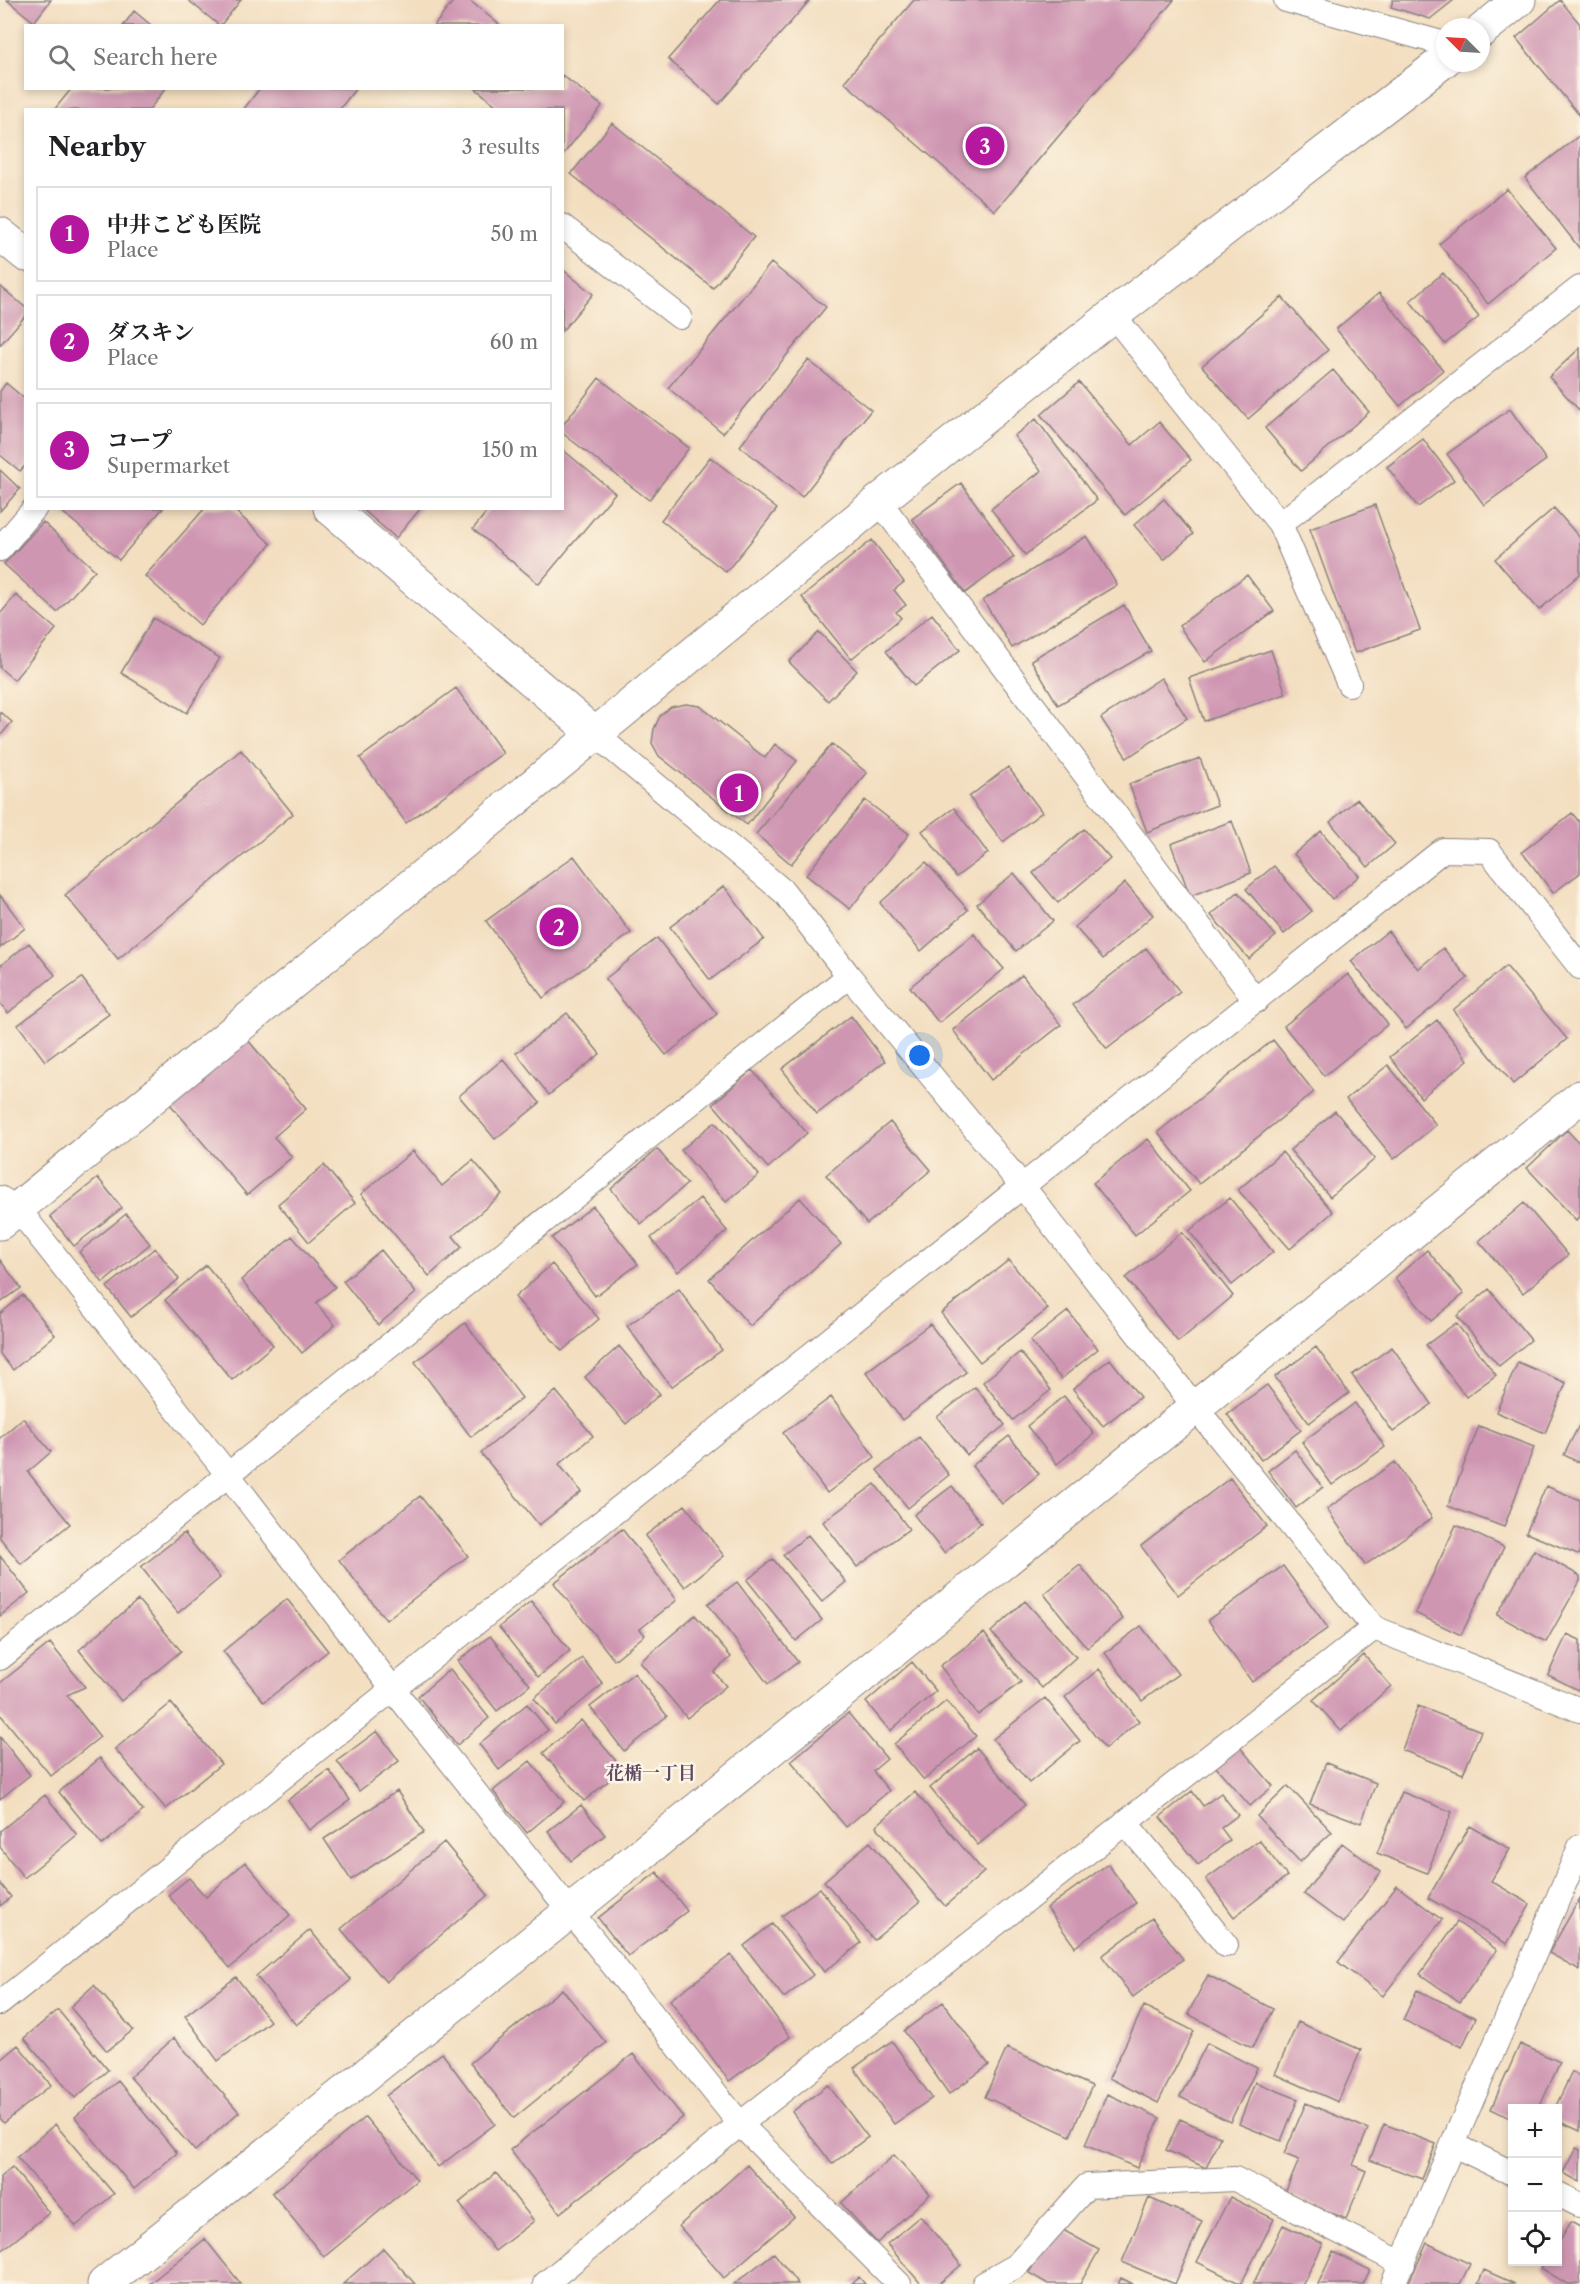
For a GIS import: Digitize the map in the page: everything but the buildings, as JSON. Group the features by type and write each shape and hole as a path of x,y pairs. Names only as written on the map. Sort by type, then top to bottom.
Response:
{"street":[{"path":"1490,24 1519,0"},
{"path":"6,1210 595,734 879,501 1113,315 1436,67"},
{"path":"0,234 24,253"},
{"path":"332,510 595,734"},
{"path":"104,2284 571,1911 1580,1097"}],"lane":[{"path":"1286,0 1436,42"},
{"path":"564,228 680,317"},
{"path":"1280,524 1580,288"},
{"path":"1113,315 1280,524 1349,684"},
{"path":"879,501 1256,1001"},
{"path":"0,549 32,510"},
{"path":"595,734 783,892 849,976 1023,1187 1195,1407 1374,1628 1580,1710"},
{"path":"0,2003 1443,850 1489,851 1580,967"},
{"path":"0,1658 849,976"},
{"path":"6,1210 229,1476 392,1688 740,2124 899,2284"},
{"path":"544,2284 740,2124 1374,1628"},
{"path":"1125,1822 1226,1945"},
{"path":"984,2284 1016,2266 1087,2186 1235,2179 1398,2274 1580,1847"},
{"path":"1454,2145 1508,2171"},
{"path":"1562,2196 1580,2205"}],"place":[{"name":"コープ","path":"985,146"},
{"name":"中井こども医院","path":"739,793"},
{"name":"ダスキン","path":"559,927"}],"district":[{"name":"花楯一丁目","path":"651,1773"}]}
